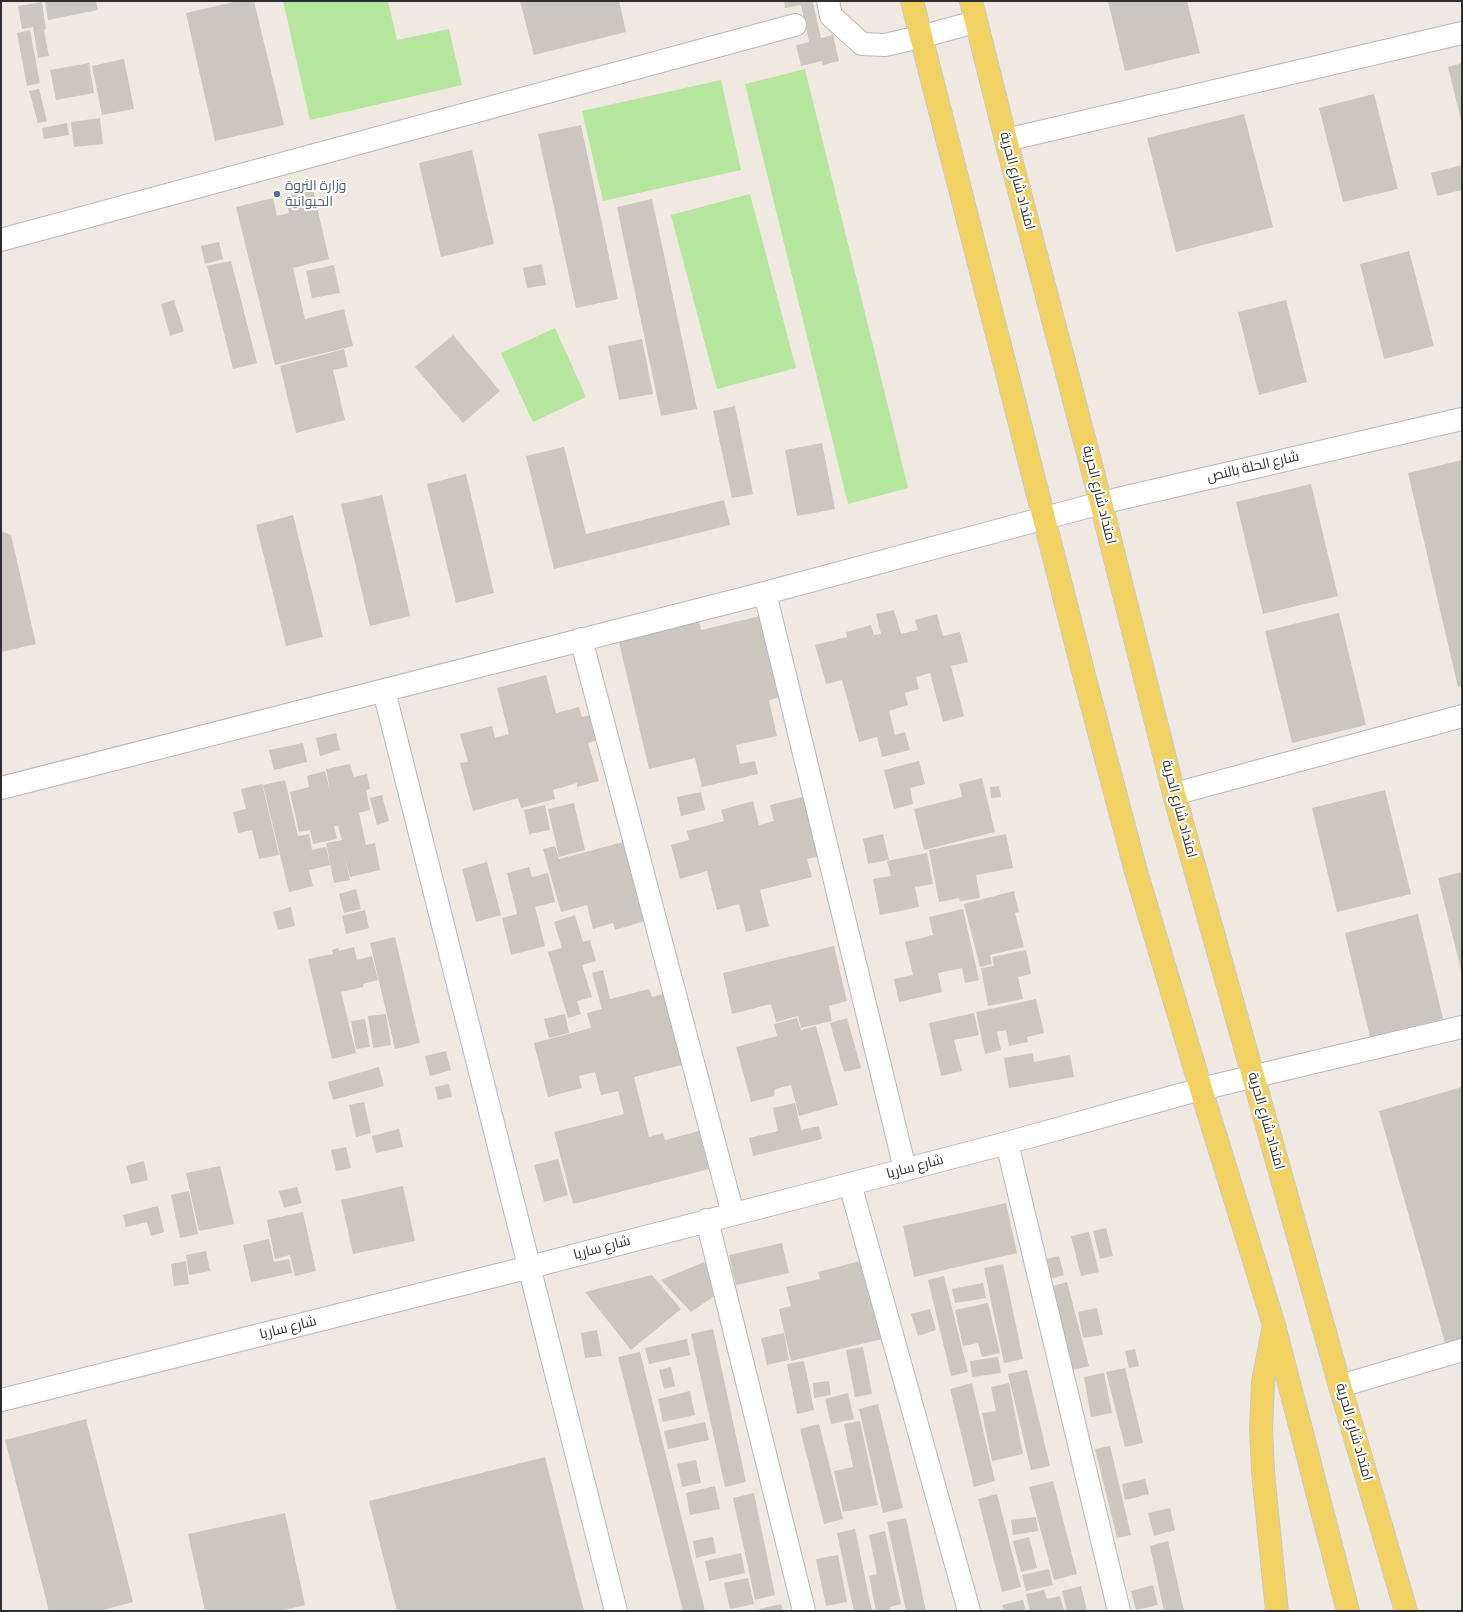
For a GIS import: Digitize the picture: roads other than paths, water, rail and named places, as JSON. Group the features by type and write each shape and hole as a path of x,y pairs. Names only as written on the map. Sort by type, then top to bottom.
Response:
{"main road":[{"path":"912,1 1043,517 1135,868 1274,1325 1348,1611"},
{"name":"امتداد شارع الحرية","path":"973,11 1101,502 1174,794 1340,1386 1406,1611"},
{"path":"1274,1325 1263,1382 1261,1428 1263,1472 1277,1611"}],"street":[{"path":"828,1 831,16 862,44 885,44 920,37 973,11"},
{"path":"1,240 795,25"},
{"path":"1006,140 1462,33"},
{"name":"شارع الحلة بالنص","path":"1,788 765,593 1101,502 1462,419"},
{"path":"765,593 906,1169"},
{"path":"581,639 733,1214"},
{"path":"384,690 616,1611"},
{"path":"1174,794 1462,716"},
{"name":"شارع ساريا","path":"1,1400 530,1267 1007,1143 1201,1089 1462,1027"},
{"path":"1007,1143 1119,1611"},
{"path":"850,1184 969,1611"},
{"path":"707,1220 804,1611"},
{"path":"1340,1386 1462,1350"}],"place":[{"name":"وزارة الثروة الحيوانية","path":"277,194"}]}
